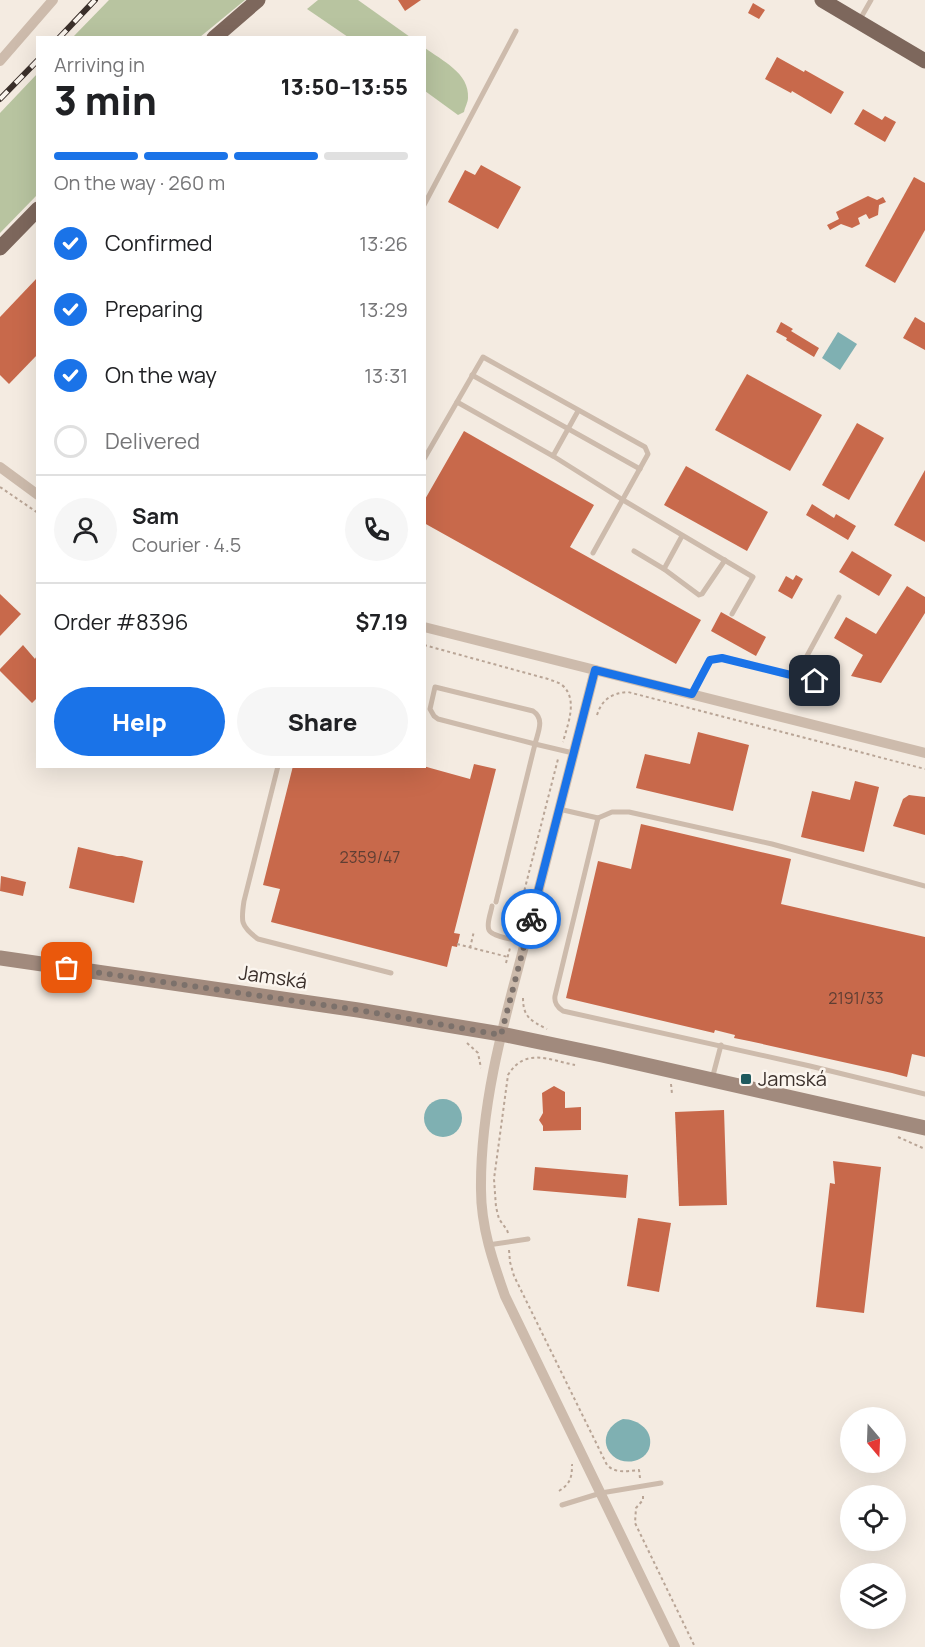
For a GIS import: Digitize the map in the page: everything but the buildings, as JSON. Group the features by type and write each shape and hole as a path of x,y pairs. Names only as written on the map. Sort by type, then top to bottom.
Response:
{"main road":[{"path":"216,36 258,0"},
{"path":"822,0 925,61"},
{"path":"0,248 36,211"}],"street":[{"path":"0,61 53,0"},
{"path":"0,467 36,494"},
{"path":"426,628 925,753"},
{"path":"595,670 501,1035 483,1133 481,1191 488,1245 506,1296 675,1647"},
{"name":"Jamská","path":"0,958 347,1009 501,1035 925,1128"}],"lane":[{"path":"859,22 871,0"},
{"path":"426,201 516,31"},
{"path":"426,456 483,357 645,447 648,454 593,553"},
{"path":"472,375 640,469"},
{"path":"457,402 553,456 753,577 732,614"},
{"path":"553,456 578,411"},
{"path":"664,569 682,536"},
{"path":"634,551 664,569 699,595 702,594 725,560"},
{"path":"796,676 839,597"},
{"path":"692,694 710,660 722,658 834,685"},
{"path":"525,942 495,935 489,931 488,927 535,744 539,717 533,711 435,687 430,709 438,719 535,744 573,753"},
{"path":"277,768 244,901 241,920 246,930 258,939 391,973"},
{"path":"559,809 598,818 612,812 628,812 772,844 925,886"},
{"path":"598,818 555,996 556,1004 563,1011 721,1045 925,1094"},
{"path":"712,1080 721,1045"},
{"path":"488,1245 528,1239"},
{"path":"561,1504 601,1493 661,1483"}],"path":[{"path":"0,488 36,512"},
{"path":"426,646 548,679 563,686 567,692 571,709 505,966"},
{"path":"596,717 608,697 628,693 925,769"},
{"path":"470,948 474,931"},
{"path":"458,945 508,957"},
{"path":"524,992 524,1010 527,1016 547,1029"},
{"path":"465,1042 478,1053 482,1071"},
{"path":"507,1230 499,1219 494,1179 508,1076 513,1067 530,1058 582,1066"},
{"path":"671,1083 672,1094"},
{"path":"509,1250 514,1276 607,1465 617,1471 639,1470 643,1500 636,1508 635,1523 695,1647"}],"green space":[{"path":"109,0 245,0 201,36 74,36"},
{"path":"318,0 358,0 409,36 347,36 307,9"},
{"path":"426,49 453,68 464,81 468,98 464,112 458,115 426,92"},
{"path":"36,75 36,196 0,233 0,113"}],"water":[{"path":"838,332 857,344 840,370 822,358"},
{"path":"443,1099 457,1104 462,1118 457,1132 443,1137 429,1132 424,1118 429,1104"},
{"path":"623,1419 634,1421 644,1427 650,1437 649,1449 638,1460 628,1462 618,1459 606,1446 609,1430"}],"railway":[{"path":"61,36 95,0"},
{"path":"0,99 36,62"}],"way so far":[{"path":"67,968 358,1010 501,1035 531,919"}],"place":[{"name":"Jamská","path":"746,1079"}],"route":[{"path":"531,919 595,670 692,694 710,660 722,658 815,681"}]}
